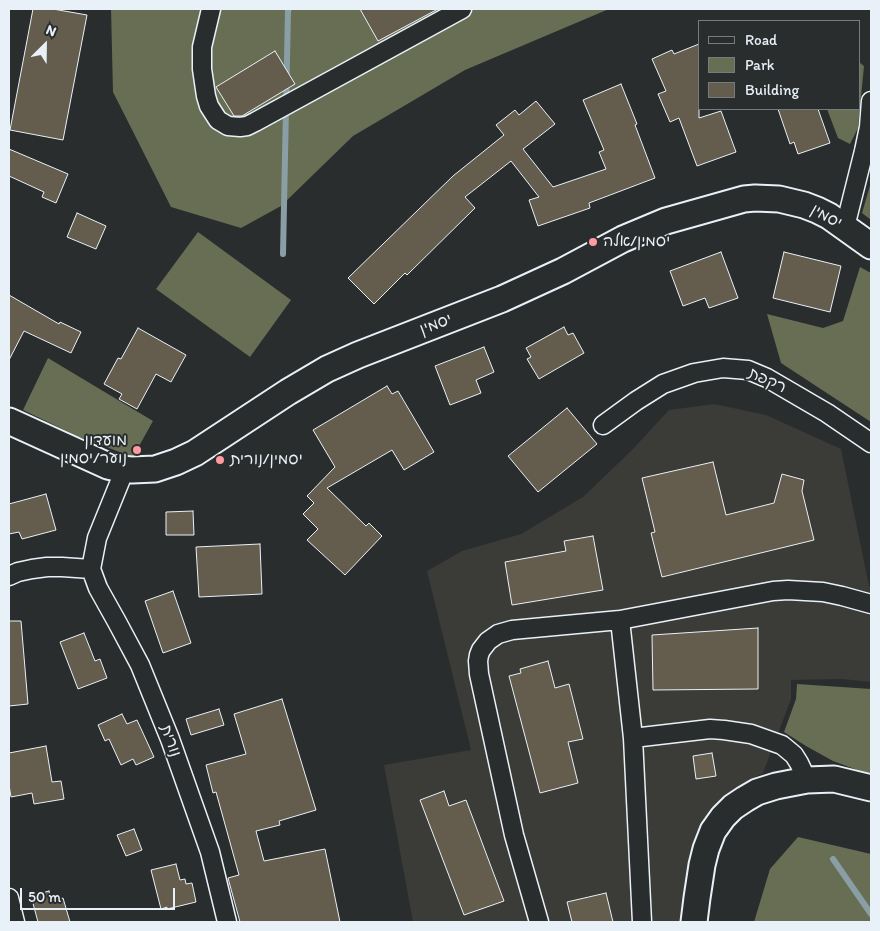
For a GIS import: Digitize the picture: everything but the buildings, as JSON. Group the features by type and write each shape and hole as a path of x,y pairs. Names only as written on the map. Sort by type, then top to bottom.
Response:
{"street":[{"path":"211,9 202,47 202,69 206,96 211,111 218,120 228,126 240,127 255,122 462,9"},
{"path":"845,227 864,152 870,121 871,101"},
{"name":"יסמין","path":"9,421 108,466 125,469 155,469 186,458 327,369 502,299 563,271 631,235 666,221 733,201 755,198 779,199 804,205 829,216 871,246"},
{"name":"רקפת","path":"603,425 636,400 663,384 694,373 723,368 748,370 767,378 827,413 871,443"},
{"path":"9,576 18,572 47,567 91,569 97,538 125,469"},
{"name":"נורית","path":"91,569 101,596 140,665 166,731 208,844 227,922"},
{"path":"539,922 520,859 479,674 479,655 488,641 498,634 512,630 620,620 773,591 823,592 871,604"},
{"path":"620,620 633,738 642,922"},
{"path":"633,738 710,729 751,734 782,745 800,763 807,780"},
{"path":"694,922 706,849 713,831 733,807 757,792 807,780 834,779 871,788"},
{"path":"9,898 15,922"}],"shaded area":[{"path":"714,404 766,415 841,449 869,586 871,587 871,682 842,679 791,680 791,699 763,773 737,788 715,809 682,922 413,922 384,765 471,750 427,571 462,551 521,534 583,497 631,451 669,410"}],"green space":[{"path":"111,9 609,9 465,70 353,136 281,206 241,228 171,207 113,92"},
{"path":"860,63 864,66 860,107"},
{"path":"827,110 860,110 858,128 850,144 838,138"},
{"path":"871,182 871,220 862,213"},
{"path":"198,232 291,300 250,357 156,289"},
{"path":"860,267 871,273 871,422 781,363 767,314 823,328 843,321"},
{"path":"48,358 153,421 133,457 77,436 23,410"},
{"path":"797,684 871,689 871,775 833,761 784,732 796,699"},
{"path":"798,837 871,854 871,922 754,922 770,869"}],"waterway":[{"path":"283,254 289,9"},
{"path":"833,859 871,914"}],"place":[{"name":"יסמין/אלה","path":"593,242"},
{"name":"מועדון נוער/יסמין","path":"137,450"},
{"name":"יסמין/נורית","path":"220,460"}]}
